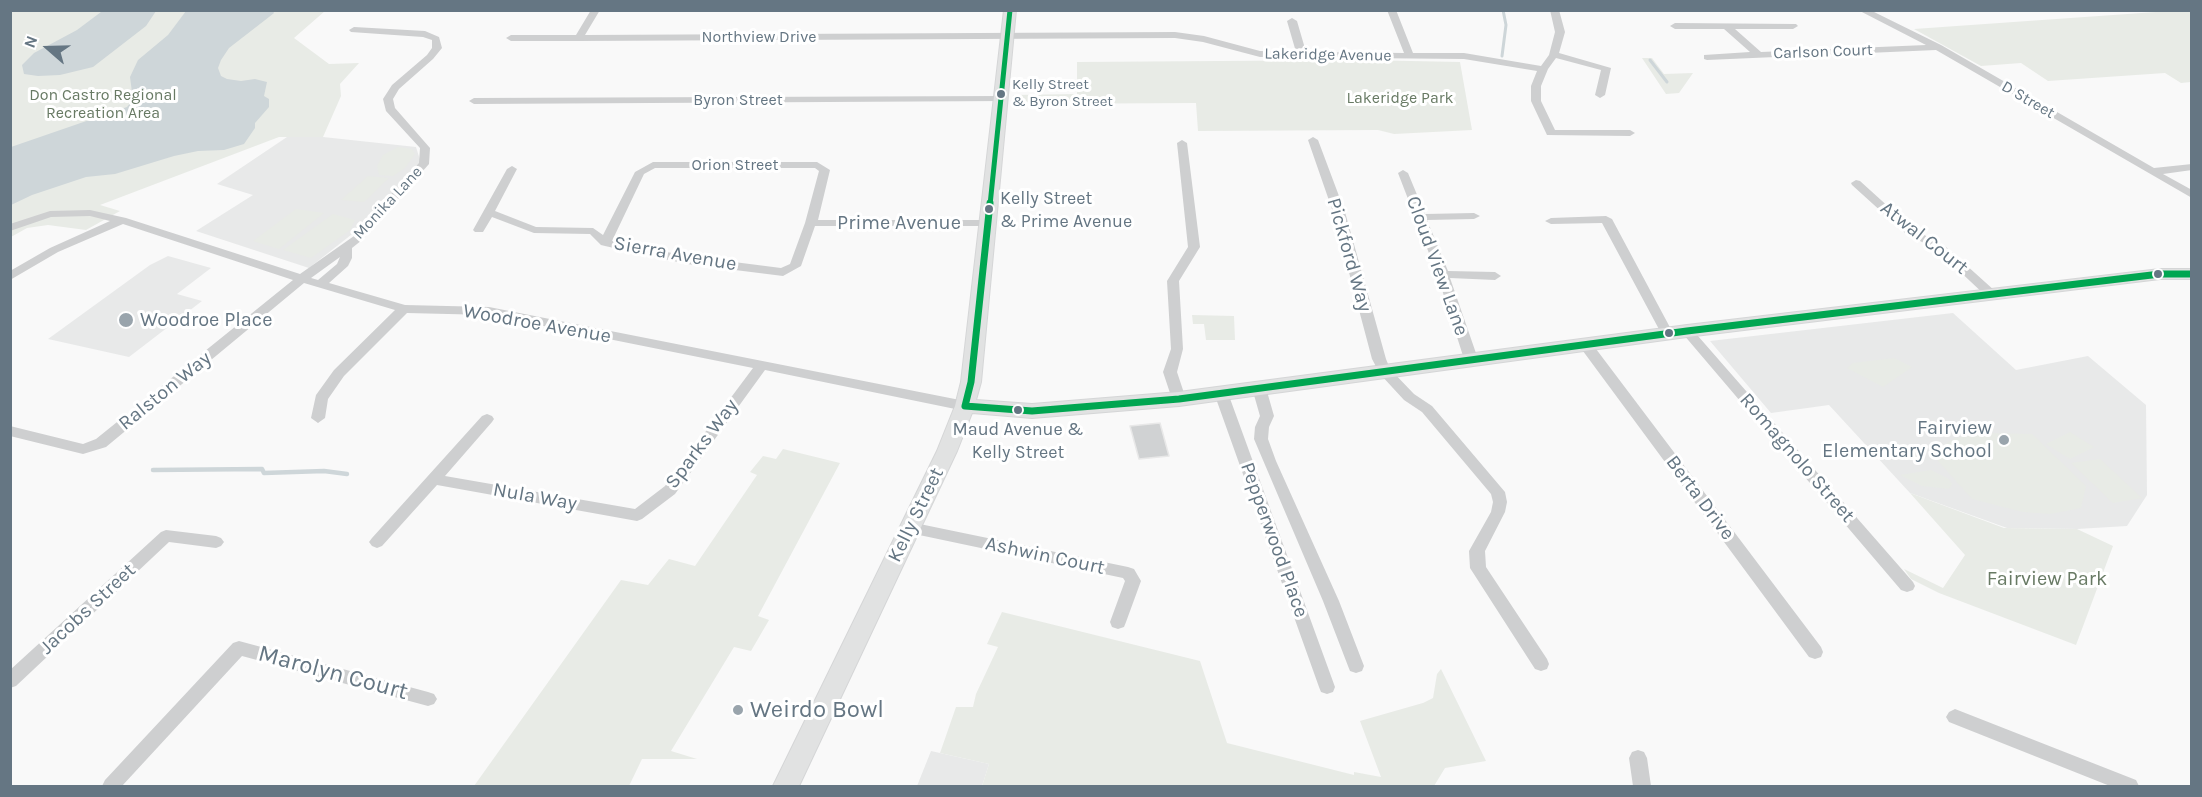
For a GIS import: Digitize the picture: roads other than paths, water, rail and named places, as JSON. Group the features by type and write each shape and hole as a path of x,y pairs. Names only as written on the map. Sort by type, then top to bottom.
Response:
{"street":[{"path":"579,38 596,10"},
{"name":"Kelly Street","path":"786,786 947,451 965,406 971,382 1010,10"},
{"path":"1391,10 1410,56"},
{"path":"1554,10 1560,32 1554,55 1543,69 1536,86 1536,101 1551,133 1630,133"},
{"name":"D Street","path":"1862,10 1938,47 2192,195"},
{"path":"1292,21 1302,55"},
{"path":"1675,26 1793,26"},
{"path":"1726,26 1758,54"},
{"name":"Monika Lane","path":"302,279 358,238 424,164 425,148 390,109 388,99 395,87 430,57 437,48 436,39 425,34 354,30"},
{"name":"Lakeridge Avenue","path":"1007,36 1175,35 1204,39 1260,54 1464,56 1543,69"},
{"name":"Northview Drive","path":"511,38 1007,36"},
{"name":"Carlson Court","path":"1707,57 1938,47"},
{"path":"1554,55 1606,68 1600,95"},
{"name":"Byron Street","path":"474,101 1001,99"},
{"name":"Pickford Way","path":"1313,140 1339,212 1378,357 1385,371"},
{"path":"1179,399 1170,372 1177,349 1173,281 1194,247 1182,143"},
{"name":"Orion Street","path":"605,243 640,172 653,165 817,165 825,170 811,223"},
{"path":"2152,172 2192,167"},
{"path":"479,231 512,169"},
{"name":"Cloud View Lane","path":"1403,173 1443,274 1471,359"},
{"name":"Atwal Court","path":"1856,183 1909,231 1941,248 1991,294"},
{"name":"Woodroe Avenue","path":"10,228 50,214 78,212 122,220 302,279 404,309 489,311 965,406"},
{"name":"Sierra Avenue","path":"488,213 534,230 593,231 605,243 687,260 783,272 795,266 811,223"},
{"path":"1422,217 1473,216"},
{"path":"1551,221 1606,219 1667,333"},
{"path":"10,276 54,250 122,220"},
{"name":"Prime Avenue","path":"811,223 987,223"},
{"name":"Monika Lane","path":"320,284 342,266 346,258 346,247"},
{"path":"1443,274 1495,276"},
{"path":"965,406 1032,411 1179,399 1667,333 2160,274 2192,274"},
{"name":"Ralston Way","path":"10,431 83,449 102,443 302,279"},
{"path":"318,418 321,398 339,373 404,309"},
{"name":"Romagnolo Street","path":"1687,331 1907,586"},
{"name":"Berta Drive","path":"1585,344 1815,652"},
{"name":"Sparks Way","path":"638,515 670,490 760,366"},
{"path":"1385,371 1409,397 1427,409 1497,492 1500,502 1498,512 1477,550 1478,568 1541,664"},
{"path":"1259,388 1267,416 1262,427 1261,439 1331,601 1356,666"},
{"name":"Pepperwood Place","path":"1221,393 1327,687"},
{"path":"377,542 487,419"},
{"name":"Nula Way","path":"433,479 638,515"},
{"name":"Ashwin Court","path":"910,528 1128,573 1133,581 1118,622"},
{"name":"Jacobs Street","path":"10,681 166,536 216,542"},
{"name":"Marolyn Court","path":"111,786 239,648 428,699"},
{"path":"1955,717 2130,786"},
{"path":"1638,758 1642,786"}],"waterway":[{"path":"1502,56 1506,25 1503,10"},
{"path":"1650,60 1667,82"},
{"path":"153,470 262,469 264,473 324,471 347,474"}],"place":[{"name":"Kelly Street & Byron Street","path":"1001,94"},
{"name":"Kelly Street & Prime Avenue","path":"989,209"},
{"name":"Woodroe Place","path":"126,320"},
{"name":"Maud Avenue & Kelly Street","path":"1018,410"},
{"name":"Fairview Elementary School","path":"2004,440"},
{"name":"Weirdo Bowl","path":"738,710"}],"park label":[{"name":"Lakeridge Park","path":"1400,98"},
{"name":"Don Castro Regional Recreation Area","path":"103,104"},
{"name":"Fairview Park","path":"2047,579"}]}
